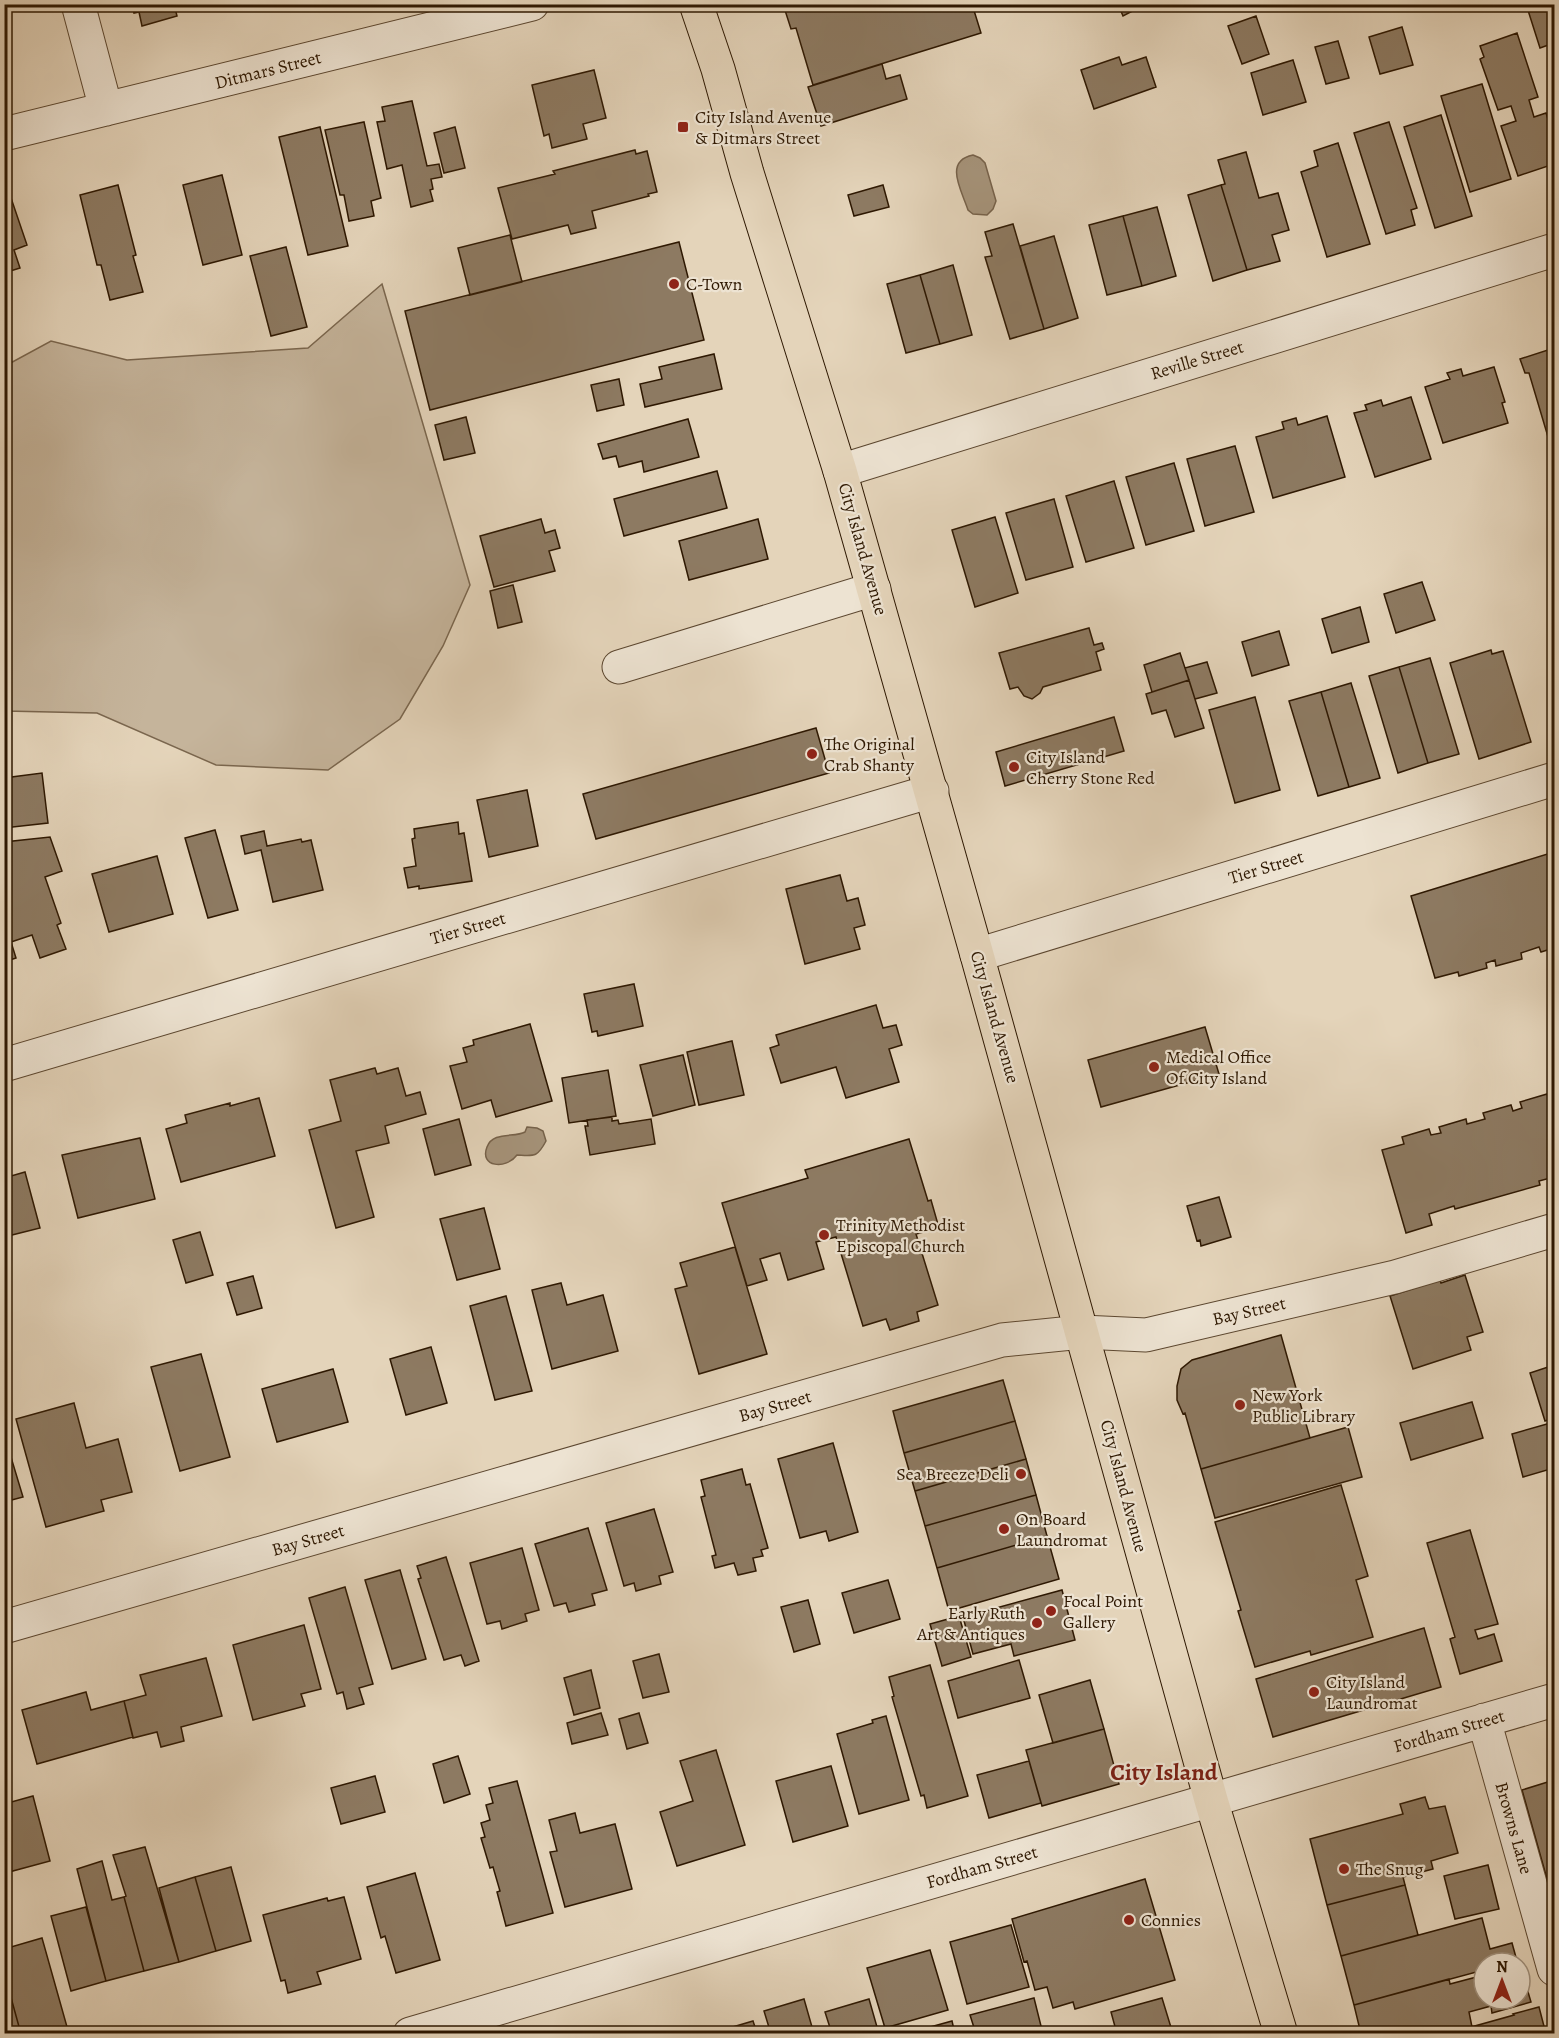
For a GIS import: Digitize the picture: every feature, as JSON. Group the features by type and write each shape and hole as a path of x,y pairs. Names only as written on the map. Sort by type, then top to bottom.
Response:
{"main road":[{"name":"City Island Avenue","path":"696,4 718,69 747,173 840,471 932,791 1211,1800 1281,2034"}],"street":[{"path":"78,4 106,109"},
{"name":"Ditmars Street","path":"4,134 532,4"},
{"name":"Reville Street","path":"840,471 1554,250"},
{"path":"619,667 874,589"},
{"name":"Tier Street","path":"977,955 1554,779"},
{"name":"Tier Street","path":"4,1065 932,791"},
{"name":"Bay Street","path":"4,1628 1002,1340 1082,1332 1146,1335 1395,1276 1554,1230"},
{"name":"Fordham Street","path":"410,2034 1554,1700"},
{"name":"Browns Lane","path":"1484,1720 1554,1970"}],"shaded area":[{"path":"973,155 985,163 996,201 993,209 987,215 973,214 968,210 957,178 959,163 964,158"},
{"path":"382,284 470,585 443,646 400,719 328,770 216,765 97,713 5,711 5,366 51,341 127,360 308,348"},
{"path":"527,1127 543,1131 546,1141 537,1153 517,1155 507,1163 501,1164 495,1164 487,1159 487,1147 490,1142 499,1137 525,1132"}],"building":[{"path":"132,4 174,4 177,16 142,26 139,12 134,13"},
{"path":"783,4 972,4 981,33 813,85 796,28 791,29"},
{"path":"1118,4 1144,4 1144,5 1123,16"},
{"path":"1526,4 1554,4 1554,43 1540,48"},
{"path":"1256,16 1269,54 1242,64 1228,26"},
{"path":"1402,27 1413,65 1380,74 1369,37"},
{"path":"1517,33 1538,97 1529,100 1534,117 1546,113 1554,139 1554,164 1518,176 1501,126 1516,121 1511,106 1498,110 1480,59 1484,57 1480,46"},
{"path":"1338,41 1349,78 1326,84 1315,47"},
{"path":"1119,57 1122,65 1146,57 1156,87 1094,109 1081,70"},
{"path":"1293,60 1306,102 1263,115 1251,73"},
{"path":"882,64 886,79 900,75 907,99 821,126 808,87"},
{"path":"594,70 606,118 583,124 587,139 552,148 549,134 544,136 532,85"},
{"path":"1482,84 1511,179 1470,192 1441,96"},
{"path":"412,101 427,166 439,164 442,177 431,179 433,189 430,190 433,201 411,207 402,165 387,169 377,122 385,121 382,107"},
{"path":"1441,115 1472,216 1435,228 1404,127"},
{"path":"364,122 381,198 371,201 374,216 349,221 344,195 340,195 325,130"},
{"path":"1389,122 1417,208 1411,210 1415,225 1386,234 1354,133"},
{"path":"320,127 348,246 308,255 279,137"},
{"path":"455,127 465,168 444,173 434,133"},
{"path":"1338,143 1370,244 1327,257 1301,172 1318,166 1314,151"},
{"path":"635,150 636,154 647,151 657,192 592,211 596,228 571,234 568,225 512,239 498,188"},
{"path":"1246,152 1259,198 1278,193 1289,230 1272,235 1280,261 1247,270 1221,185 1225,184 1218,160"},
{"path":"222,175 242,255 203,265 183,185"},
{"path":"118,185 143,292 110,300 101,265 97,265 80,195"},
{"path":"883,185 889,207 854,216 848,195"},
{"path":"1221,185 1247,270 1213,281 1188,195"},
{"path":"10,195 27,245 14,250 20,268 4,275 4,197"},
{"path":"1157,207 1176,276 1142,286 1123,216"},
{"path":"1123,216 1142,286 1107,295 1089,225"},
{"path":"1013,224 1044,329 1010,339 985,257 992,256 985,232"},
{"path":"510,235 522,282 470,295 458,248"},
{"path":"1054,236 1078,318 1044,329 1020,246"},
{"path":"679,242 704,340 430,410 405,311"},
{"path":"286,247 307,327 271,336 250,256"},
{"path":"953,265 972,335 940,344 920,275"},
{"path":"920,275 940,344 906,353 887,284"},
{"path":"1554,348 1554,457 1529,373 1525,373 1520,359"},
{"path":"714,354 722,389 645,407 640,384 662,379 659,367"},
{"path":"1494,367 1505,402 1502,403 1508,423 1443,443 1425,387 1450,379 1447,373 1461,369 1463,376"},
{"path":"619,379 624,405 597,411 591,385"},
{"path":"1411,397 1431,459 1375,477 1354,413 1367,410 1365,405 1381,400 1383,406"},
{"path":"1327,416 1345,477 1273,498 1256,437 1284,429 1282,422 1296,418 1298,425"},
{"path":"466,417 475,453 444,460 435,425"},
{"path":"688,419 699,457 644,472 642,461 619,467 616,456 603,459 598,444"},
{"path":"1235,446 1254,512 1205,526 1187,459"},
{"path":"1174,463 1194,531 1146,545 1126,477"},
{"path":"717,471 727,508 624,536 614,499"},
{"path":"1114,481 1134,548 1086,562 1066,496"},
{"path":"1054,499 1073,567 1026,580 1006,513"},
{"path":"995,517 1018,593 975,607 952,530"},
{"path":"541,519 545,533 555,530 560,548 549,551 555,571 494,587 480,536"},
{"path":"758,519 768,559 689,580 679,541"},
{"path":"1422,582 1435,620 1396,633 1384,594"},
{"path":"513,585 522,622 498,628 490,591"},
{"path":"1360,607 1369,642 1332,653 1322,619"},
{"path":"1089,628 1094,645 1102,643 1104,649 1096,652 1101,670 1043,687 1040,693 1032,699 1024,696 1018,687 1010,689 999,653"},
{"path":"1279,631 1289,665 1252,676 1242,642"},
{"path":"1491,650 1492,654 1503,651 1531,742 1479,759 1450,663"},
{"path":"1180,653 1189,680 1152,692 1144,665"},
{"path":"1430,658 1459,754 1428,763 1399,667"},
{"path":"1207,662 1217,693 1195,699 1185,668"},
{"path":"1399,667 1428,763 1398,773 1369,676"},
{"path":"1189,680 1204,728 1175,737 1166,710 1152,714 1146,694"},
{"path":"1351,683 1380,778 1349,787 1321,692"},
{"path":"1321,692 1349,787 1318,796 1289,701"},
{"path":"1255,697 1280,790 1235,803 1209,710"},
{"path":"1114,717 1124,751 1005,786 996,752"},
{"path":"816,728 829,773 596,839 583,794"},
{"path":"42,773 48,823 4,828 4,778"},
{"path":"527,790 538,846 489,857 477,800"},
{"path":"458,822 459,834 464,833 472,881 419,889 419,886 408,888 404,868 416,866 412,839 415,838 414,829"},
{"path":"215,830 238,910 208,918 185,838"},
{"path":"264,831 267,846 301,839 302,842 311,840 323,890 273,902 261,850 245,854 241,836"},
{"path":"50,837 62,871 45,877 61,923 57,925 66,949 40,958 32,935 11,942 16,958 4,962 4,842"},
{"path":"1554,852 1554,948 1541,952 1539,947 1521,953 1522,959 1496,966 1495,960 1486,963 1487,968 1459,976 1458,972 1435,978 1411,896"},
{"path":"157,856 173,914 109,932 92,874"},
{"path":"840,875 847,901 858,898 865,925 854,928 860,949 805,964 786,889"},
{"path":"634,984 643,1026 598,1036 597,1031 592,1032 584,994"},
{"path":"876,1005 883,1028 896,1025 902,1045 889,1049 899,1082 846,1098 836,1067 781,1083 770,1048 779,1045 776,1035"},
{"path":"530,1024 552,1101 496,1117 491,1100 462,1109 450,1066 467,1062 463,1048 474,1045 473,1040"},
{"name":"Medical Office Of City Island","path":"1205,1027 1219,1074 1101,1107 1088,1060"},
{"path":"732,1041 744,1095 699,1105 687,1052"},
{"path":"683,1055 695,1105 653,1116 640,1065"},
{"path":"375,1068 377,1074 398,1068 406,1096 420,1092 426,1114 385,1126 389,1143 356,1151 374,1217 336,1228 309,1130 341,1121 330,1080"},
{"path":"608,1070 616,1116 569,1123 562,1078"},
{"path":"1547,1094 1549,1100 1554,1098 1554,1177 1539,1181 1540,1185 1429,1214 1432,1225 1406,1233 1382,1150 1404,1144 1402,1137 1429,1129 1431,1135 1441,1133 1439,1127 1466,1119 1467,1124 1485,1119 1483,1113 1511,1105 1513,1111 1522,1108 1520,1102"},
{"path":"259,1098 275,1156 181,1182 166,1129 187,1123 185,1115"},
{"path":"612,1117 612,1121 618,1120 619,1124 651,1119 655,1144 590,1155 585,1126 588,1126 587,1120"},
{"path":"459,1119 471,1165 435,1175 423,1129"},
{"path":"140,1138 155,1199 78,1218 62,1155"},
{"name":"Trinity Methodist Episcopal Church","path":"909,1139 939,1228 916,1234 938,1305 917,1312 919,1321 890,1330 886,1319 863,1326 836,1237 816,1242 824,1269 788,1280 780,1253 760,1259 767,1280 747,1286 722,1203 808,1178 805,1170"},
{"path":"25,1172 40,1228 4,1237 4,1178"},
{"path":"1219,1197 1231,1237 1201,1246 1200,1240 1197,1241 1187,1206"},
{"path":"484,1208 500,1269 457,1280 440,1219"},
{"path":"200,1232 213,1275 186,1283 173,1240"},
{"path":"735,1247 767,1354 699,1374 675,1289 687,1286 680,1263"},
{"path":"1465,1275 1483,1332 1467,1337 1471,1350 1413,1369 1390,1296 1440,1280 1441,1283"},
{"path":"253,1276 262,1308 237,1315 227,1283"},
{"path":"561,1283 567,1305 603,1295 618,1351 552,1369 532,1290"},
{"path":"506,1296 532,1391 495,1400 470,1306"},
{"name":"New York Public Library","path":"1281,1335 1310,1438 1201,1469 1185,1413 1183,1414 1177,1400 1181,1369 1192,1360"},
{"path":"431,1347 447,1403 406,1415 390,1359"},
{"path":"201,1354 230,1457 180,1471 151,1367"},
{"path":"1554,1365 1554,1418 1545,1421 1530,1373"},
{"path":"333,1369 348,1422 277,1442 262,1389"},
{"path":"1003,1380 1015,1421 904,1453 893,1411"},
{"path":"1472,1402 1483,1438 1411,1460 1400,1423"},
{"path":"74,1403 86,1448 118,1439 132,1492 101,1500 104,1511 46,1527 16,1419"},
{"path":"1015,1421 1026,1459 915,1491 904,1453"},
{"path":"1554,1422 1554,1468 1523,1477 1512,1434"},
{"path":"1348,1427 1362,1477 1215,1518 1201,1469"},
{"path":"4,1434 23,1497 4,1502"},
{"path":"833,1443 858,1532 829,1541 826,1531 800,1538 778,1459"},
{"path":"1026,1459 1036,1495 925,1526 915,1491"},
{"path":"742,1469 746,1485 750,1484 768,1548 761,1550 763,1556 753,1558 756,1571 738,1575 734,1563 715,1568 712,1556 716,1555 701,1497 705,1496 701,1480"},
{"path":"1341,1485 1368,1576 1356,1580 1373,1637 1311,1655 1310,1651 1255,1667 1215,1522"},
{"path":"1036,1495 1047,1536 937,1568 925,1526"},
{"path":"654,1509 673,1572 659,1576 661,1584 636,1591 634,1583 624,1586 606,1523"},
{"path":"588,1528 607,1590 592,1594 595,1605 569,1612 566,1603 554,1606 535,1544"},
{"path":"1470,1530 1498,1624 1475,1630 1478,1639 1494,1634 1502,1661 1460,1674 1450,1639 1455,1637 1427,1543"},
{"path":"1047,1536 1059,1579 949,1611 937,1568"},
{"path":"522,1548 539,1610 525,1614 527,1621 502,1629 500,1621 487,1624 470,1563"},
{"path":"446,1557 479,1661 465,1666 461,1655 444,1660 418,1579 421,1578 417,1566"},
{"path":"400,1570 426,1659 392,1669 365,1580"},
{"path":"888,1580 900,1619 854,1633 842,1593"},
{"path":"345,1587 373,1684 359,1688 364,1704 347,1709 343,1692 337,1694 309,1598"},
{"path":"1062,1590 1075,1640 1014,1656 1011,1644 973,1654 963,1617"},
{"path":"808,1600 820,1644 794,1652 781,1607"},
{"path":"959,1616 971,1657 942,1666 930,1624"},
{"path":"304,1625 321,1689 301,1694 305,1706 253,1720 233,1645"},
{"path":"1424,1628 1441,1687 1273,1737 1256,1679"},
{"path":"659,1654 669,1692 643,1698 633,1661"},
{"path":"206,1658 222,1716 181,1727 184,1741 161,1747 157,1732 133,1738 124,1701 146,1695 140,1675"},
{"path":"1019,1660 1030,1698 958,1718 948,1681"},
{"path":"930,1665 968,1796 927,1808 924,1795 921,1796 892,1697 894,1696 889,1677"},
{"path":"591,1670 600,1708 574,1715 564,1678"},
{"path":"1090,1680 1104,1729 1053,1743 1039,1695"},
{"path":"86,1692 91,1710 124,1701 133,1737 37,1764 22,1710"},
{"path":"601,1713 608,1735 572,1744 567,1723"},
{"path":"639,1713 648,1743 627,1749 619,1719"},
{"path":"886,1716 909,1800 859,1814 837,1734 873,1723 872,1720"},
{"path":"1104,1729 1119,1784 1042,1806 1026,1750"},
{"path":"716,1750 745,1845 677,1866 660,1812 693,1801 680,1761"},
{"path":"458,1756 470,1794 444,1803 433,1764"},
{"path":"1029,1761 1041,1803 989,1818 977,1775"},
{"path":"831,1766 848,1826 793,1842 776,1781"},
{"path":"375,1776 385,1812 341,1824 331,1788"},
{"path":"1554,1780 1554,1904 1522,1790"},
{"path":"517,1781 553,1913 506,1926 497,1892 500,1891 481,1838 485,1837 481,1823 490,1820 486,1805 493,1803 489,1788"},
{"path":"33,1796 50,1861 9,1872 4,1855 4,1804"},
{"path":"1425,1797 1429,1809 1445,1806 1458,1853 1431,1861 1433,1869 1403,1877 1405,1885 1327,1905 1310,1839 1403,1814 1400,1804"},
{"path":"575,1813 580,1833 615,1824 632,1889 565,1907 550,1852 557,1851 549,1820"},
{"path":"145,1847 179,1962 144,1971 124,1897 126,1896 113,1855"},
{"path":"102,1861 112,1900 124,1897 144,1971 106,1981 77,1869"},
{"path":"1488,1865 1499,1909 1455,1919 1444,1876"},
{"path":"231,1867 251,1941 216,1951 195,1877"},
{"path":"415,1873 440,1960 396,1973 385,1936 381,1938 367,1887"},
{"path":"195,1877 216,1951 179,1962 159,1888"},
{"path":"1145,1879 1175,1980 1075,2009 1073,2002 1053,2008 1047,1987 1035,1990 1027,1961 1024,1962 1012,1919"},
{"path":"1405,1885 1418,1935 1341,1956 1327,1905"},
{"path":"344,1897 361,1959 317,1972 321,1984 288,1993 285,1980 281,1981 263,1915 327,1898 328,1901"},
{"path":"86,1907 106,1981 71,1991 51,1916"},
{"path":"1482,1918 1490,1949 1512,1943 1514,1951 1472,1951 1472,1973 1354,2005 1341,1956"},
{"path":"1011,1925 1029,1987 967,2004 950,1942"},
{"path":"42,1938 69,2034 21,2034 4,1972 4,1949"},
{"path":"930,1950 948,2010 885,2028 867,1968"},
{"path":"4,1972 21,2034 4,2034"},
{"path":"1472,1978 1473,2011 1469,2012 1472,2027 1446,2034 1361,2034 1354,2005 1449,1979 1450,1984"},
{"path":"1034,1998 1043,2034 976,2034 970,2015"},
{"path":"1162,1998 1173,2034 1117,2034 1111,2012"},
{"path":"804,1999 814,2034 771,2034 764,2011"},
{"path":"869,1999 879,2034 832,2034 825,2012"},
{"path":"1539,2007 1546,2034 1446,2034 1524,2011 1532,2011 1532,2009"},
{"path":"753,2021 757,2033 760,2034 709,2034"},
{"path":"952,2021 955,2034 905,2034"}],"place":[{"name":"City Island Avenue & Ditmars Street","path":"683,127"},
{"name":"C-Town","path":"674,284"},
{"name":"The Original Crab Shanty","path":"812,754"},
{"name":"City Island Cherry Stone Red","path":"1014,767"},
{"name":"Medical Office Of City Island","path":"1154,1067"},
{"name":"Trinity Methodist Episcopal Church","path":"824,1235"},
{"name":"New York Public Library","path":"1240,1405"},
{"name":"Sea Breeze Deli","path":"1021,1474"},
{"name":"On Board Laundromat","path":"1004,1529"},
{"name":"Focal Point Gallery","path":"1051,1611"},
{"name":"Early Ruth Art & Antiques","path":"1037,1623"},
{"name":"City Island Laundromat","path":"1314,1692"},
{"name":"The Snug","path":"1344,1869"},
{"name":"Connies","path":"1129,1920"}],"district":[{"name":"City Island","path":"1164,1772"}]}
